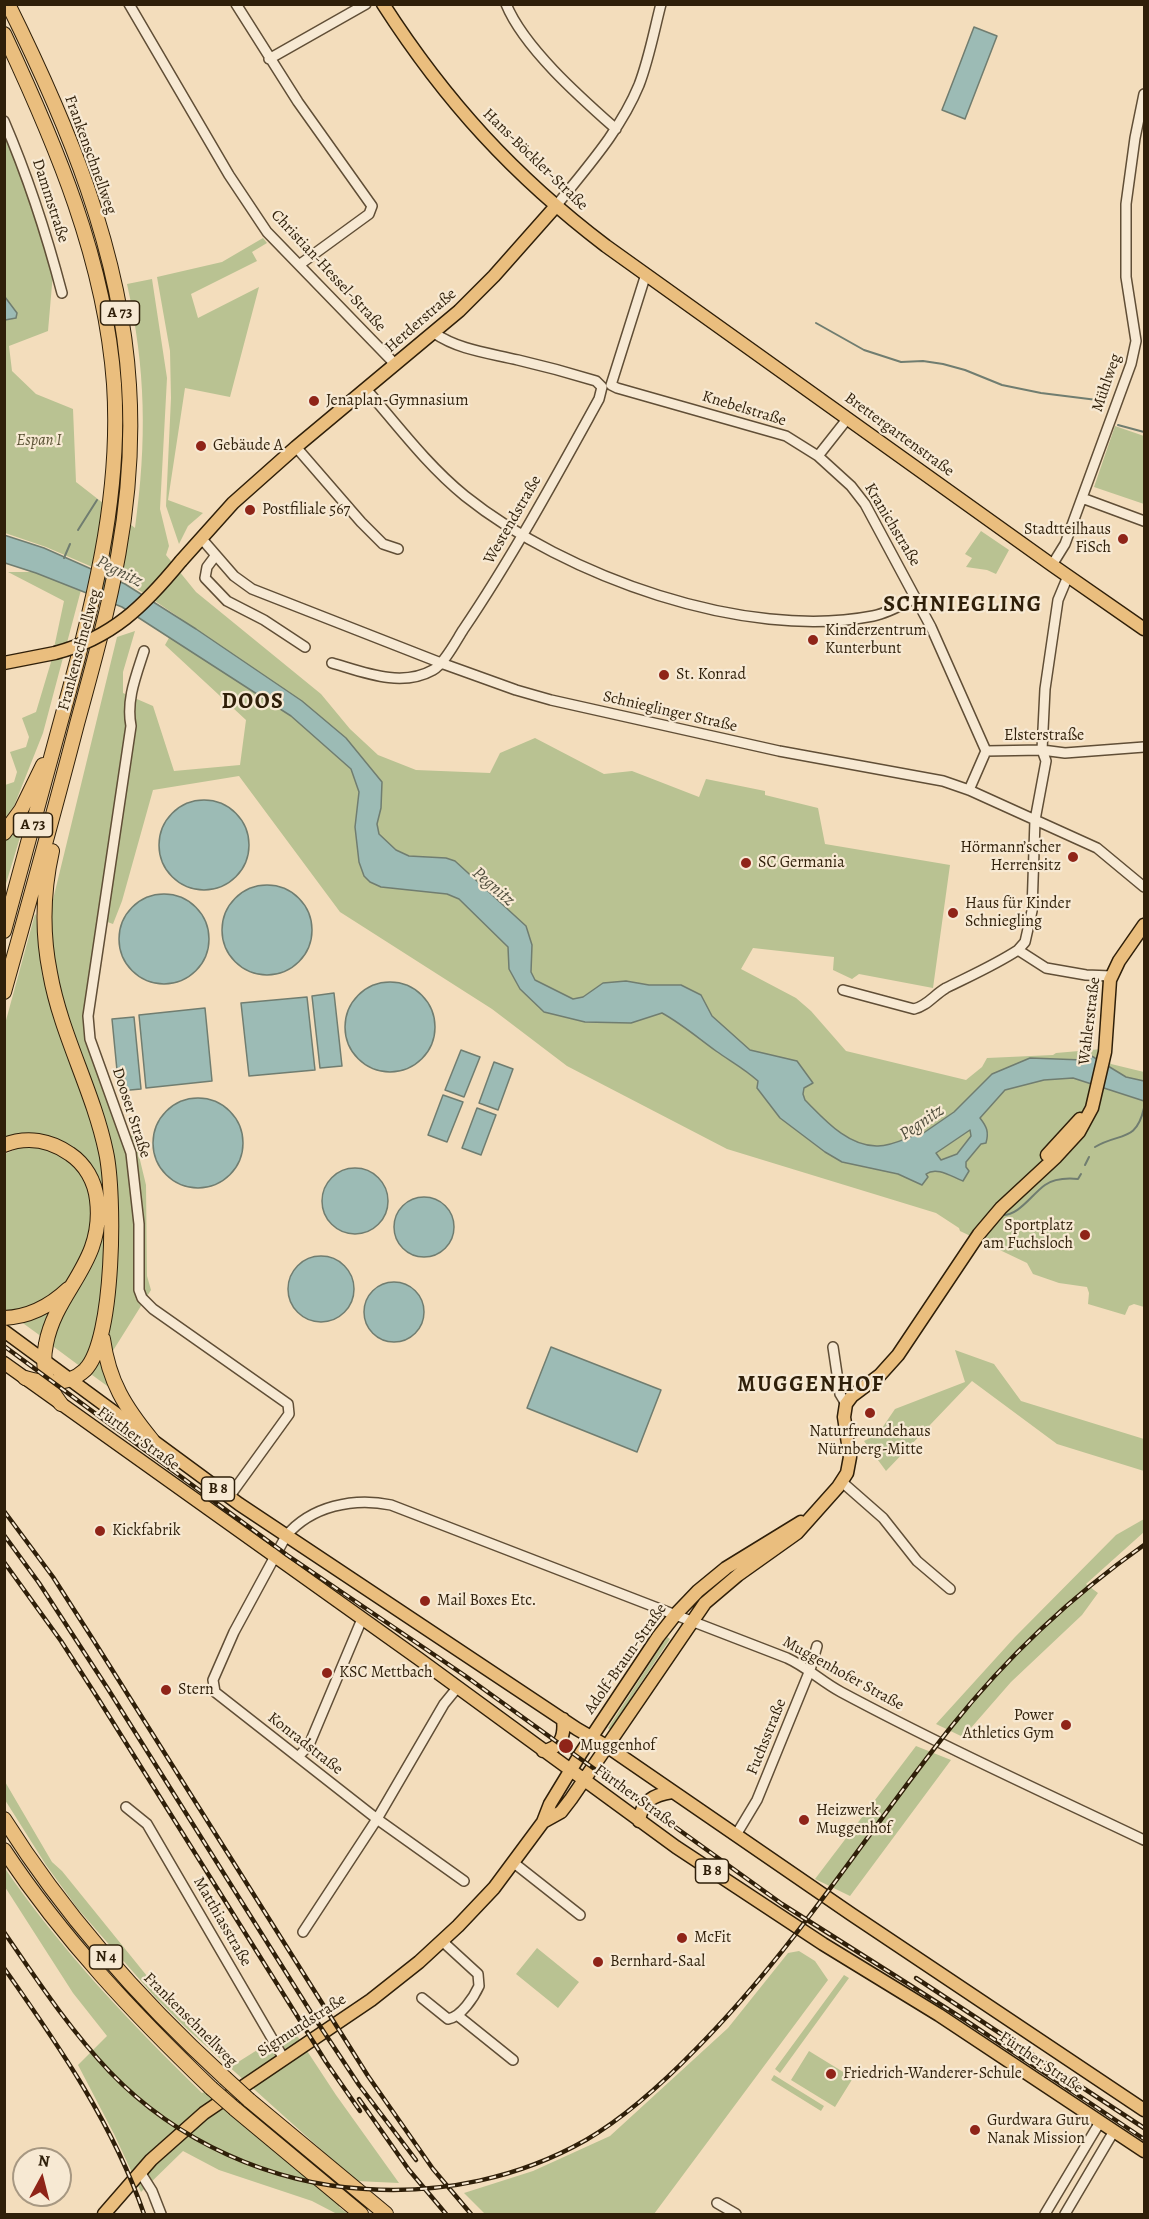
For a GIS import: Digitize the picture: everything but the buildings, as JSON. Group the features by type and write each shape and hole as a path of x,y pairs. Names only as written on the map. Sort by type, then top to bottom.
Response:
{"highway":[{"name":"Frankenschnellweg","path":"4,992 106,617 123,534 129,483 131,417 126,348 114,283 87,187 54,102 8,4"},
{"name":"Frankenschnellweg","path":"4,34 51,138 72,192 100,292 110,348 115,448 108,526 90,610 4,931"},
{"path":"4,833 21,810 57,736"},
{"path":"25,1378 56,1383 79,1374 92,1361 102,1332 112,1230 109,1169 98,1120 53,991 44,935 46,885 66,767"},
{"path":"4,1145 27,1140 51,1143 73,1156 87,1172 96,1191 98,1222 92,1251 49,1332 44,1360 47,1383 61,1404"},
{"path":"4,1318 27,1315 45,1306 65,1291 79,1275"},
{"path":"102,1332 108,1366 117,1391 152,1440"},
{"name":"Frankenschnellweg","path":"4,1819 51,1889 99,1949 168,2024 249,2100 386,2214"},
{"name":"Frankenschnellweg","path":"4,1850 36,1896 85,1958 142,2021 211,2088 361,2214"}],"main road":[{"name":"Hans-Böckler-Straße","path":"383,4 420,60 488,141 556,206 635,266"},
{"name":"Herderstraße","path":"4,663 55,653 94,639 122,622 149,597 226,509 296,447 434,333 488,283 556,206"},
{"name":"Brettergartenstraße","path":"635,266 1052,566 1144,629"},
{"name":"Wahlerstraße","path":"846,1404 852,1396 880,1375 898,1355 979,1234 1023,1181 1079,1120 1094,1095 1103,1060 1107,1037 1108,988 1111,976 1144,925"},
{"name":"Fürther Straße","path":"4,1330 229,1497 286,1536 608,1747 859,1920 1144,2109"},
{"name":"Fürther Straße","path":"4,1363 639,1821 764,1906 939,2015 1144,2151"},
{"name":"Adolf-Braun-Straße","path":"608,1747 692,1620 708,1600 797,1533 842,1482 848,1470 850,1457 844,1418 846,1404"},
{"name":"Adolf-Braun-Straße","path":"570,1771 658,1637 676,1614 698,1591 726,1568 810,1516"},
{"path":"247,1537 260,1531 262,1524 260,1518"},
{"path":"305,1579 308,1566 322,1560"},
{"path":"543,1751 551,1750 560,1742 564,1729 562,1719"},
{"name":"Sigmundstraße","path":"543,1822 561,1812 608,1747"},
{"name":"Sigmundstraße","path":"104,2214 140,2172 204,2113 371,2000 442,1941 479,1904 513,1863 543,1822 550,1804 570,1771"},
{"path":"639,1821 640,1812 648,1800 653,1796 672,1792"}],"street":[{"name":"Christian-Hessel-Straße","path":"129,4 229,175 267,232 396,365"},
{"path":"236,4 298,102 372,206 369,214 299,265"},
{"path":"270,59 366,4"},
{"path":"506,4 519,27 568,85 616,129"},
{"path":"556,206 616,129 642,76 661,4"},
{"name":"Mühlweg","path":"1052,566 1063,547 1082,498 1131,364 1136,341 1126,277 1125,233 1126,204 1135,138 1144,94"},
{"name":"Dammstraße","path":"4,121 25,168 43,219 62,293"},
{"name":"Westendstraße","path":"441,663 523,536 600,399 646,274"},
{"name":"Knebelstraße","path":"434,333 463,348 550,368 606,386 766,429 786,436 818,456"},
{"path":"366,389 428,463 466,497 523,536 594,572 656,594 725,612 797,620 833,620 875,616 915,598"},
{"path":"818,456 848,418"},
{"path":"296,447 383,544 398,549"},
{"name":"Kranichstraße","path":"818,456 861,498 932,627 986,751"},
{"path":"1082,498 1144,522"},
{"name":"Schnieglinger Straße","path":"201,537 234,576 252,588 441,663 516,690 552,700 779,751 943,781 969,790 1096,848 1144,887"},
{"path":"216,555 207,567 205,578 221,596 264,620 304,647"},
{"path":"843,990 914,1009 922,1007 943,990 995,965 1018,950 1025,942 1032,911 1035,820 1046,761 1042,750 1045,689 1058,600 1068,576"},
{"name":"Dooser Straße","path":"144,651 132,688 129,708 131,726 88,1016 90,1039 131,1153 139,1224 138,1282 142,1298 153,1309 288,1404 289,1414 229,1497"},
{"path":"332,663 393,678 425,674 441,663"},
{"name":"Elsterstraße","path":"969,790 986,751 1042,750 1065,753 1144,747"},
{"path":"1018,950 1046,968 1086,975 1111,976"},
{"name":"Adolf-Braun-Straße","path":"833,1347 840,1394 846,1404"},
{"path":"842,1482 883,1518 917,1561 950,1589"},
{"name":"Muggenhofer Straße","path":"286,1536 298,1525 328,1507 344,1503 375,1502 391,1505 787,1658 810,1670 839,1692 969,1758 1144,1840"},
{"path":"275,1558 286,1536"},
{"name":"Konradstraße","path":"275,1558 252,1596 217,1671 213,1680 215,1692 377,1819 464,1881"},
{"path":"298,1757 309,1745 362,1619"},
{"name":"Fuchsstraße","path":"736,1835 757,1800 810,1670 817,1646"},
{"path":"303,1932 377,1819 445,1703 457,1688"},
{"name":"Matthiasstraße","path":"126,1807 147,1824 284,2059"},
{"path":"513,1863 580,1915"},
{"path":"422,1998 448,2019 457,2015 476,1992 480,1978 473,1968 442,1941"},
{"path":"457,2015 513,2060"},
{"path":"1047,2214 1100,2122"},
{"path":"1065,2214 1114,2131"},
{"path":"1090,2141 1102,2149"},
{"path":"140,2172 152,2191 161,2214"},
{"path":"717,2203 736,2214"}],"green space":[{"name":"Espan I","path":"4,130 34,204 53,273 48,331 9,346 12,371 36,394 73,409 76,482 135,528 143,435 143,405 138,346 127,284 152,279 167,378 160,509 169,546 166,555 196,592 321,694 350,729 378,755 416,770 490,773 500,753 535,738 604,774 632,771 699,797 706,779 765,791 765,795 818,808 825,844 950,865 933,988 859,974 852,979 833,970 834,957 753,948 741,969 796,998 811,1011 846,1051 966,1080 982,1067 987,1058 1053,1055 1102,1049 1111,1064 1144,1072 1144,1307 1134,1304 1129,1306 1125,1315 1088,1304 1087,1287 1059,1283 1033,1274 1027,1263 960,1231 936,1213 727,1149 567,1066 492,1009 340,912 239,776 153,790 122,901 113,924 99,919 86,1010 122,1137 134,1135 146,1185 147,1276 151,1290 109,1357 107,1338 116,1219 54,970 48,920 117,637 135,631 123,672 123,693 153,706 174,771 240,765 246,720 165,645 180,618 127,582 46,547 5,533"},
{"path":"263,238 267,243 252,252 257,261 191,294 198,318 259,287 230,397 185,388 168,500 203,513 188,526 179,544 166,506 171,398 170,351 157,277 222,262"},
{"path":"1115,426 1144,436 1144,504 1094,487"},
{"path":"981,531 1009,550 996,574 987,570 966,567 972,558 965,554"},
{"path":"8,572 37,572 81,590 43,733 14,806 5,818 5,785 14,782 17,772 10,752 26,747 29,737 22,718 36,712 51,662 64,601"},
{"path":"27,807 28,811 5,887 5,839"},
{"path":"35,914 42,975 85,1096 104,1165 107,1240 95,1341 81,1367 50,1344 101,1218 73,1151 5,1141 5,1024"},
{"path":"23,1146 46,1148 66,1159 80,1174 88,1191 92,1210 91,1231 76,1270 63,1287 45,1300 10,1314 5,1310 5,1154"},
{"path":"55,1306 42,1337 20,1321"},
{"path":"955,1350 994,1364 1021,1401 1144,1439 1144,1471 1057,1444 972,1381 886,1471 864,1441 878,1434 895,1409 965,1382"},
{"path":"99,1354 110,1388 88,1372"},
{"path":"1144,1519 1144,1532 1086,1584 1098,1593 1082,1615 1011,1682 963,1737 936,1724 1015,1637 1116,1535"},
{"path":"667,1637 670,1639 631,1698 613,1732 608,1728"},
{"path":"916,1746 951,1760 850,1896 815,1879"},
{"path":"4,1780 52,1862 62,1871 164,1997 235,2064 292,2028 336,2095 399,2183 356,2181 185,2027 155,1997 78,1909 46,1865 5,1800"},
{"path":"4,1867 73,1957 175,2067 202,2093 207,2091 258,2137 341,2205 339,2207 348,2214 337,2214 312,2201 219,2170 183,2151 141,2192 78,2065 107,2036 73,1993 5,1887"},
{"path":"537,1948 579,1982 558,2008 516,1974"},
{"path":"799,1951 815,1961 828,1980 654,2214 485,2214 464,2193 533,2171 610,2136 728,2028 788,1953"},
{"path":"844,1975 849,1978 780,2073 775,2069"},
{"path":"809,2051 853,2078 835,2107 791,2080"},
{"path":"774,2075 824,2106 821,2111 771,2080"}],"water":[{"path":"974,27 997,36 965,119 942,110"},
{"path":"5,297 17,313 16,318 5,320"},
{"path":"4,535 44,548 125,584 302,701 346,738 382,782 381,808 377,824 379,834 396,850 409,856 446,858 455,861 526,926 532,945 531,972 535,980 573,999 583,997 603,983 626,981 649,985 681,985 701,995 712,1016 750,1050 797,1061 813,1083 804,1088 805,1100 837,1130 857,1142 883,1146 922,1134 954,1112 992,1074 1030,1058 1083,1060 1090,1055 1126,1077 1144,1081 1144,1101 1073,1078 1044,1080 1005,1090 980,1118 987,1130 986,1143 981,1144 966,1162 969,1171 963,1181 935,1171 926,1174 928,1177 922,1185 898,1174 842,1162 780,1118 757,1088 758,1081 662,1013 631,1023 585,1022 544,1012 520,989 509,969 508,947 459,899 447,894 381,887 364,876 359,862 355,827 359,792 351,769 291,716 122,607 5,563","holes":["970,1130 971,1136 957,1154 941,1160 936,1153"]},
{"path":"204,800 221,803 236,813 246,828 249,845 246,862 236,877 221,887 204,890 187,887 172,877 162,862 159,845 162,828 172,813 187,803"},
{"path":"267,885 284,888 299,898 309,913 312,930 309,947 299,962 284,972 267,975 250,972 235,962 225,947 222,930 225,913 235,898 250,888"},
{"path":"164,894 181,897 196,907 206,922 209,939 206,956 196,971 181,981 164,984 147,981 132,971 122,956 119,939 122,922 132,907 147,897"},
{"path":"390,982 407,985 422,995 432,1010 435,1027 432,1044 422,1059 407,1069 390,1072 373,1069 358,1059 348,1044 345,1027 348,1010 358,995 373,985"},
{"path":"334,993 342,1066 320,1068 312,996"},
{"path":"307,997 315,1070 249,1076 241,1003"},
{"path":"205,1008 212,1081 146,1088 139,1015"},
{"path":"134,1017 141,1089 119,1091 112,1019"},
{"path":"461,1050 480,1057 464,1097 445,1090"},
{"path":"494,1062 513,1069 498,1110 479,1103"},
{"path":"443,1095 463,1102 447,1142 428,1135"},
{"path":"198,1098 215,1101 230,1111 240,1126 243,1143 240,1160 230,1175 215,1185 198,1188 181,1185 166,1175 156,1160 153,1143 156,1126 166,1111 181,1101"},
{"path":"477,1108 496,1115 481,1155 462,1148"},
{"path":"355,1168 368,1171 378,1178 385,1188 388,1201 385,1214 378,1224 368,1231 355,1234 342,1231 332,1224 325,1214 322,1201 325,1188 332,1178 342,1171"},
{"path":"418,1197 430,1197 441,1202 449,1210 454,1227 452,1239 441,1252 430,1257 418,1257 407,1252 399,1244 394,1233 394,1221 399,1210 407,1202"},
{"path":"321,1256 334,1259 344,1266 351,1276 354,1289 351,1302 344,1312 334,1319 321,1322 308,1319 298,1312 291,1302 288,1289 291,1276 298,1266 308,1259"},
{"path":"388,1282 400,1282 411,1287 419,1295 424,1312 422,1324 411,1337 400,1342 388,1342 377,1337 369,1329 364,1318 364,1306 369,1295 377,1287"},
{"path":"551,1347 661,1390 637,1452 527,1408"}],"waterway":[{"path":"816,323 864,350 901,362 923,361 943,364 1002,385 1041,393 1105,401"},
{"path":"1118,425 1144,432"},
{"path":"78,530 97,500"},
{"path":"64,558 70,544"},
{"path":"1095,1147 1132,1132 1141,1119 1144,1108"},
{"path":"1085,1165 1089,1157"},
{"path":"1001,1215 1007,1215 1019,1209 1049,1183 1061,1179 1078,1179 1081,1174"}],"railway":[{"path":"4,1346 287,1555 464,1675 782,1904 965,2020 1144,2139"},
{"path":"4,1511 53,1577 368,2076 433,2169 471,2214"},
{"path":"4,1535 39,1583 108,1689 312,2014 359,2085 416,2160"},
{"path":"4,1932 68,2022 110,2072 164,2119 227,2154 261,2168 295,2178 366,2189 423,2189 451,2186 507,2174 586,2140 630,2110 697,2048 732,2011 797,1932 951,1727 994,1676 1066,1606 1144,1545"},
{"path":"4,1562 61,1641 326,2062 360,2111"},
{"path":"4,1968 64,2056 101,2117 144,2214"},
{"path":"916,1978 1144,2128"},
{"path":"359,2099 409,2170 446,2214"}],"place":[{"name":"Jenaplan-Gymnasium","path":"314,401"},
{"name":"Gebäude A","path":"201,446"},
{"name":"Postfiliale 567","path":"250,510"},
{"name":"Stadtteilhaus FiSch","path":"1123,539"},
{"name":"Kinderzentrum Kunterbunt","path":"813,640"},
{"name":"St. Konrad","path":"664,675"},
{"name":"Hörmann’scher Herrensitz","path":"1073,857"},
{"name":"SC Germania","path":"746,863"},
{"name":"Haus für Kinder Schniegling","path":"953,913"},
{"name":"Sportplatz am Fuchsloch","path":"1085,1235"},
{"name":"Naturfreundehaus Nürnberg-Mitte","path":"870,1413"},
{"name":"Kickfabrik","path":"100,1531"},
{"name":"Mail Boxes Etc.","path":"425,1601"},
{"name":"KSC Mettbach","path":"327,1673"},
{"name":"Stern","path":"166,1690"},
{"name":"Power Athletics Gym","path":"1066,1725"},
{"name":"Muggenhof","path":"566,1746"},
{"name":"Heizwerk Muggenhof","path":"804,1820"},
{"name":"McFit","path":"682,1938"},
{"name":"Bernhard-Saal","path":"598,1962"},
{"name":"Friedrich-Wanderer-Schule","path":"831,2074"},
{"name":"Gurdwara Guru Nanak Mission","path":"975,2130"}],"district":[{"name":"SCHNIEGLING","path":"963,606"},
{"name":"DOOS","path":"253,703"},
{"name":"MUGGENHOF","path":"811,1386"}],"water label":[{"name":"Pegnitz","path":"119,572"},
{"name":"Pegnitz","path":"493,887"},
{"name":"Pegnitz","path":"922,1123"}]}
